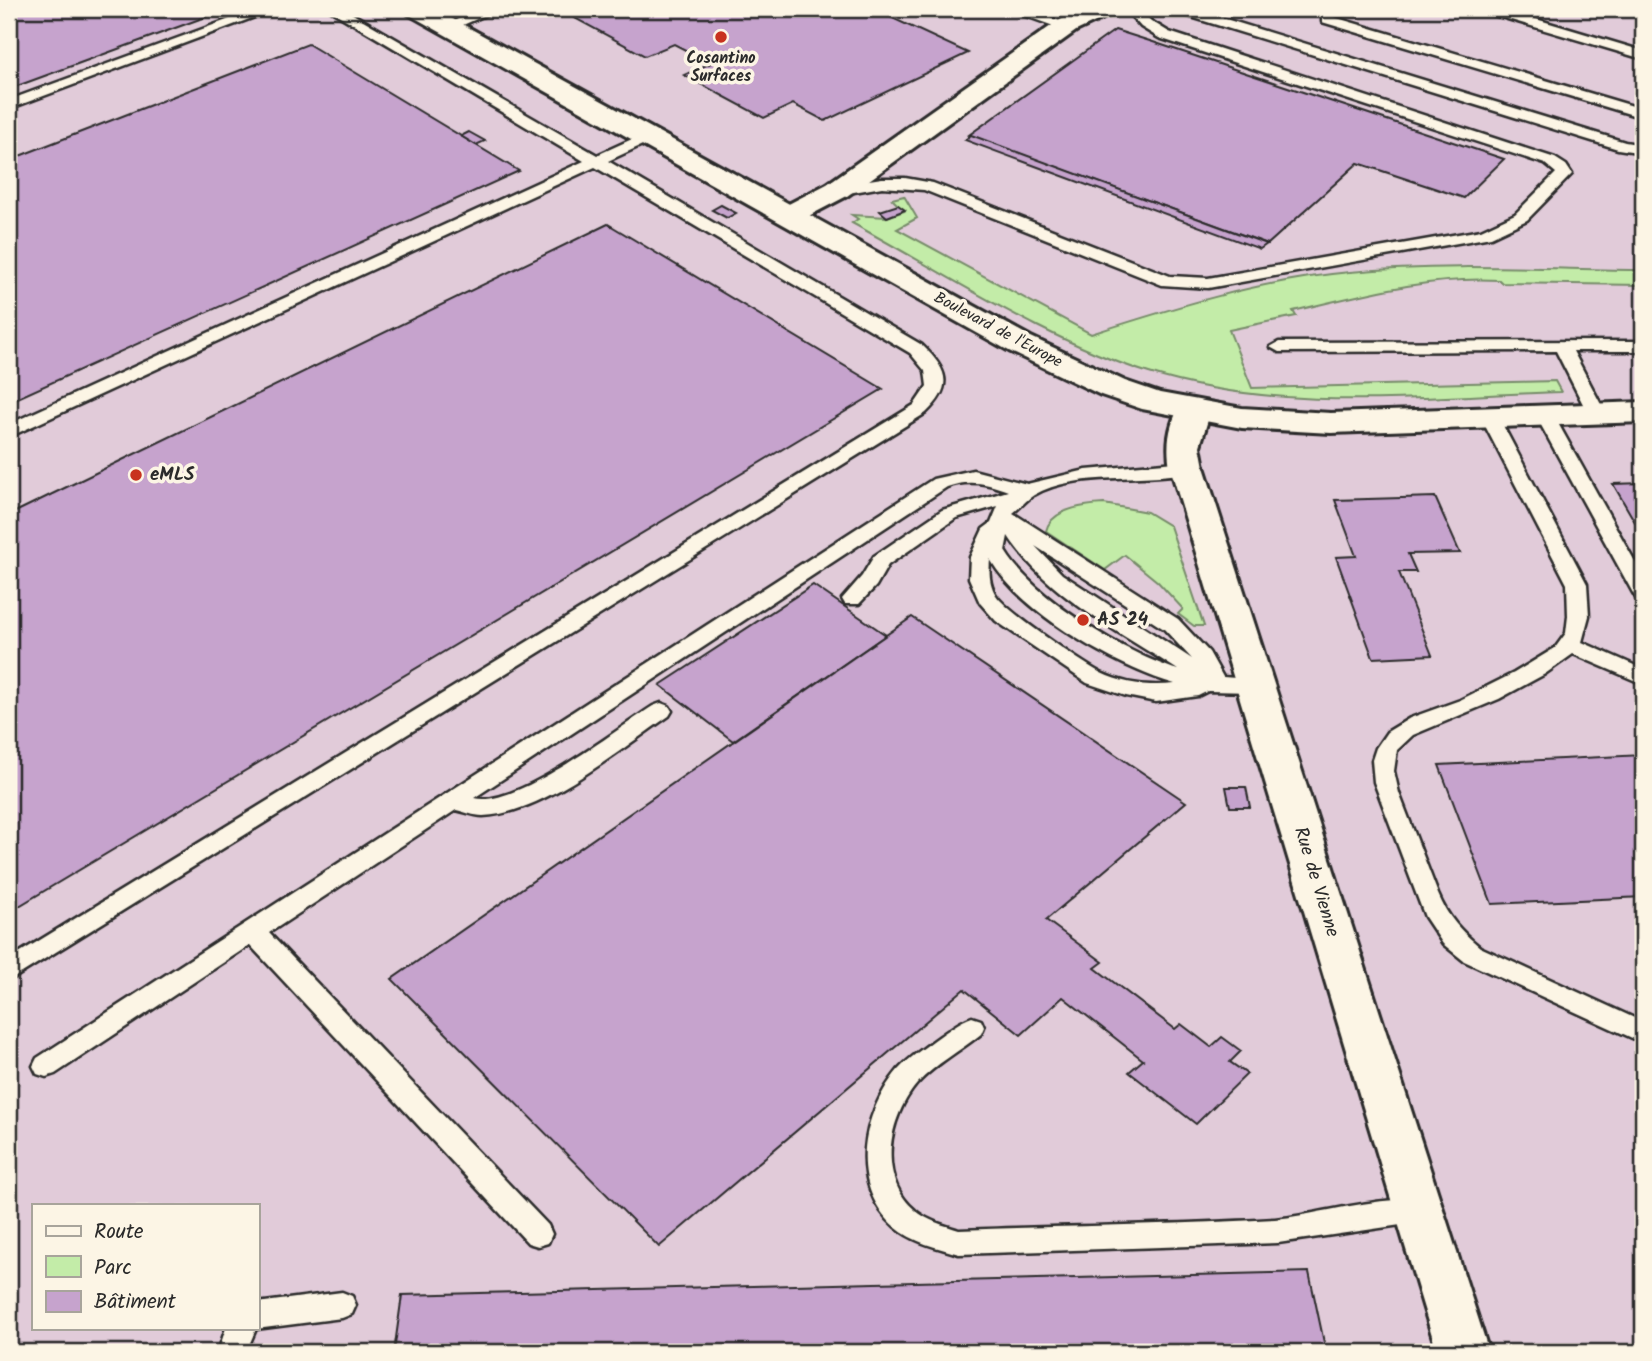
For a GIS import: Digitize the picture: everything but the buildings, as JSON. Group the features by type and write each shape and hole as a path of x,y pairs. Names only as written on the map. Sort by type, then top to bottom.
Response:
{"street":[{"name":"Boulevard de l'Europe","path":"417,9 1065,366 1113,388 1154,402 1242,418 1331,423 1643,412"},
{"path":"789,215 838,190 1066,26 1103,9"},
{"name":"Rue de Vienne","path":"1194,410 1183,446 1236,686 1419,1212 1462,1352"}],"lane":[{"path":"9,105 269,9"},
{"path":"9,971 908,417 931,400 937,388 936,375 928,360 916,349 335,9"},
{"path":"449,26 492,9"},
{"path":"1013,9 1066,26"},
{"path":"838,190 874,182 905,181 928,186 1168,281 1198,283 1485,234 1521,217 1564,174 1561,168 1549,161 1164,35 1146,24 1132,9"},
{"path":"1180,9 1311,31 1643,114"},
{"path":"1311,31 1340,9"},
{"path":"1489,9 1643,55"},
{"path":"1311,31 1623,146 1643,149"},
{"path":"9,431 648,137"},
{"path":"1279,347 1643,346"},
{"path":"1562,347 1597,414"},
{"path":"1545,416 1643,593"},
{"path":"1490,418 1577,583 1579,607 1571,645 1556,657 1466,707 1424,719 1395,737 1382,757 1385,784 1436,916 1451,938 1472,954 1643,1033"},
{"path":"852,599 869,581 881,561 949,514 1053,481 1084,475 1187,467"},
{"path":"46,1066 940,483 952,478 986,476 1027,491"},
{"path":"1027,491 1003,512 980,557 979,579 987,598 1003,616 1094,678 1126,689 1156,694 1236,686"},
{"path":"1003,512 995,551 1007,573 1030,596 1122,657 1181,680 1236,686"},
{"path":"1003,512 1016,537 1034,560 1055,579 1236,686"},
{"path":"1571,645 1643,677"},
{"path":"452,800 480,808 510,804 543,789 660,711"},
{"path":"252,931 538,1234"},
{"path":"972,1027 908,1076 885,1108 878,1140 878,1173 887,1198 904,1218 929,1233 959,1242 1278,1231 1371,1216 1419,1212"},
{"path":"259,1316 342,1305"},
{"path":"232,1352 234,1341 241,1330"}],"shaded area":[{"path":"9,9 1643,9 1643,1352 9,1352"}],"green space":[{"path":"904,196 917,218 897,229 1091,334 1252,288 1350,272 1460,267 1643,270 1643,285 1447,281 1344,299 1293,311 1296,316 1229,330 1252,388 1555,381 1561,392 1406,399 1302,398 1250,394 1199,386 1149,373 1072,343 852,223 858,219 852,215 887,217 904,211 892,199"},
{"path":"1104,504 1147,512 1170,526 1204,626 1194,626 1178,614 1183,609 1158,582 1125,555 1105,570 1046,531 1054,518 1061,513 1078,507"}],"place":[{"name":"Cosantino Surfaces","path":"721,37"},
{"name":"eMLS","path":"136,475"},
{"name":"AS 24","path":"1083,620"}]}
